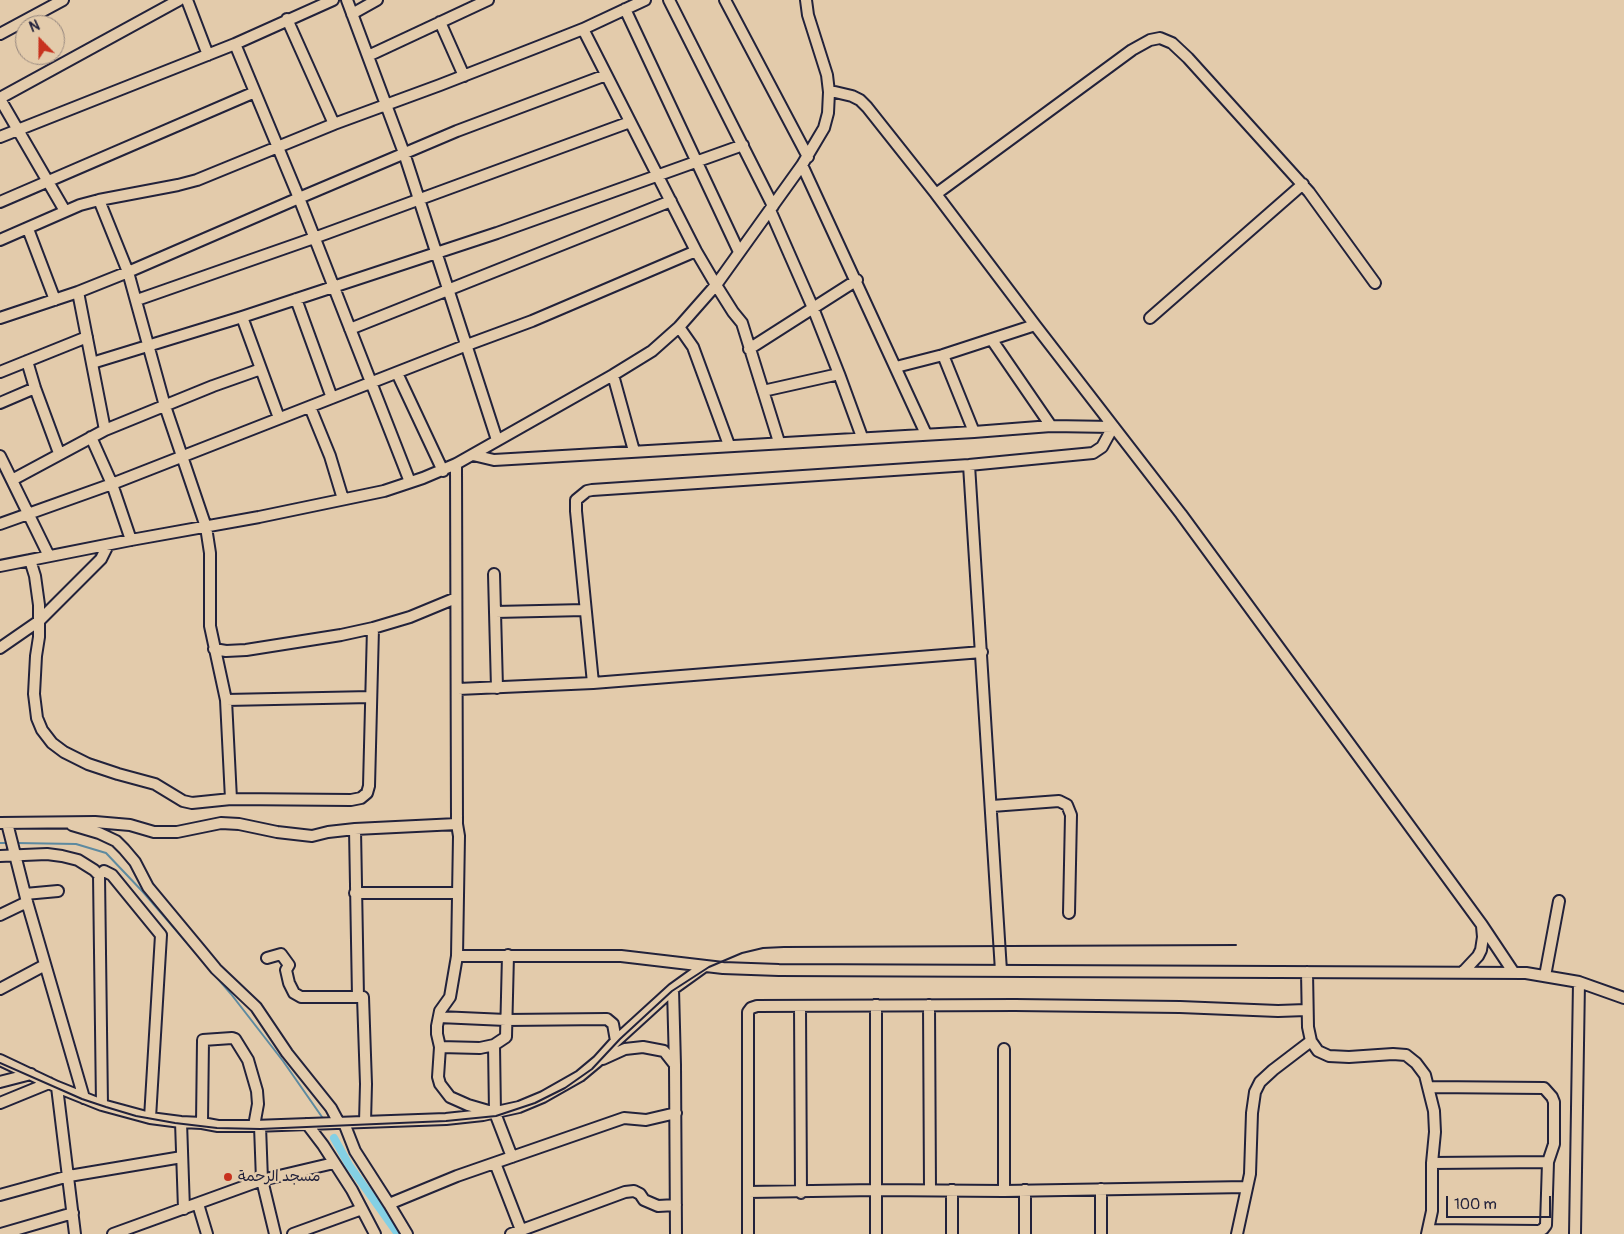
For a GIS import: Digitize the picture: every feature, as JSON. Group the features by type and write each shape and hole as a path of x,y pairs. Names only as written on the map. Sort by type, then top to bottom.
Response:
{"street":[{"path":"0,34 63,0"},
{"path":"65,211 0,99 179,0"},
{"path":"187,0 208,55"},
{"path":"0,137 235,44 287,19 333,0"},
{"path":"347,0 404,154 497,440"},
{"path":"352,14 377,0"},
{"path":"368,56 488,0"},
{"path":"0,240 65,211 99,200 185,184 334,124 464,76 583,28 645,0"},
{"path":"669,0 743,145 772,208 839,374 862,437"},
{"path":"725,0 805,161 926,434"},
{"path":"0,566 384,491 443,471 613,375 652,350 679,327 716,285 805,161 824,128 828,113 829,92 827,75 808,15 806,0"},
{"path":"625,9 739,252"},
{"path":"287,19 334,124"},
{"path":"440,22 464,76"},
{"path":"583,28 696,251 733,312 742,323 779,442"},
{"path":"936,194 1132,50 1150,40 1160,38 1172,43 1188,58 1303,184 1375,283"},
{"path":"235,44 299,198 410,482"},
{"path":"0,318 78,292 128,272 458,131 606,74"},
{"path":"0,202 256,92"},
{"path":"829,92 852,96 860,100 936,194 1035,326 1181,514 1482,925 1514,973"},
{"path":"136,300 314,238 630,122"},
{"path":"92,363 242,317 497,233 743,145"},
{"path":"1150,318 1303,184"},
{"path":"99,200 128,272 165,406 206,527 210,553 210,626 226,700 231,799"},
{"path":"350,329 670,201"},
{"path":"28,229 55,300"},
{"path":"0,524 182,458 279,418 532,321 696,251"},
{"path":"749,349 857,280"},
{"path":"78,292 105,430"},
{"path":"296,299 332,398"},
{"path":"242,317 279,418"},
{"path":"896,367 943,355 1035,326"},
{"path":"679,327 693,347 729,445"},
{"path":"0,372 87,337"},
{"path":"992,340 1051,426"},
{"path":"943,355 974,432"},
{"path":"28,361 35,388 59,453"},
{"path":"12,480 59,453 105,430 213,386 261,369"},
{"path":"397,373 443,471"},
{"path":"762,391 839,374"},
{"path":"613,375 634,451"},
{"path":"0,403 35,388"},
{"path":"310,407 330,456 343,499"},
{"path":"473,455 494,460 1051,426 1113,427"},
{"path":"593,683 576,505 576,500 579,496 587,492 592,490 969,465 1093,453 1102,447 1113,427"},
{"path":"91,437 112,484 132,540"},
{"path":"1,462 12,480 49,556"},
{"path":"456,464 457,824 459,836 457,956 450,997 438,1017 437,1034 440,1048 438,1078 444,1091 450,1097 495,1113"},
{"path":"969,465 1001,971"},
{"path":"0,648 39,621 101,559 108,545"},
{"path":"30,560 38,590 39,637 34,694 37,718 42,730 52,743 64,752 88,764 155,784 183,801 201,803 231,799 351,800 361,798 367,793 369,786 374,628"},
{"path":"494,574 497,688"},
{"path":"214,649 226,651 246,650 331,637 374,628 410,617 456,598"},
{"path":"495,612 585,610"},
{"path":"458,689 593,683 982,652"},
{"path":"226,700 371,697"},
{"path":"992,806 1059,801 1067,805 1071,815 1069,913"},
{"path":"84,1098 6,826 94,822 130,825 154,832 162,832 184,831 221,823 239,824 286,834 312,836 355,829 457,824"},
{"path":"64,823 99,833 116,841 135,862 153,893 216,968 256,1007 287,1053 326,1101 342,1123 355,1151 407,1234"},
{"path":"355,829 358,997"},
{"path":"0,856 15,854 62,856 78,860 94,870 98,876 102,1105"},
{"path":"104,871 112,875 161,935 150,1118"},
{"path":"0,915 26,898 58,891"},
{"path":"355,893 457,893"},
{"path":"1545,976 1559,901"},
{"path":"1463,972 1481,950 1482,925"},
{"path":"267,958 281,954 289,965 286,970 289,984 294,993 301,997 362,997 366,1084 364,1122"},
{"path":"457,956 621,956 705,966 779,970 1514,973 1578,982 1624,998"},
{"path":"440,1048 480,1048 494,1045 506,1037 508,956"},
{"path":"0,989 45,965"},
{"path":"0,1060 102,1105 150,1118 218,1126 364,1122 446,1118 495,1113 519,1107 565,1086 598,1061 672,989 705,966"},
{"path":"1307,972 1306,1010 1308,1027 1311,1040 1318,1051 1329,1056 1350,1057 1406,1055 1412,1058 1422,1070 1429,1087 1436,1132 1432,1163 1432,1211 1427,1232 1539,1231 1543,1229 1546,1225 1548,1162 1554,1144 1554,1102 1552,1097 1544,1088 1429,1087"},
{"path":"1575,1234 1578,982"},
{"path":"672,989 676,1113 676,1234"},
{"path":"876,1005 876,1234"},
{"path":"748,1234 748,1012 752,1008 757,1006 929,1005 1306,1010"},
{"path":"929,1005 930,1190"},
{"path":"800,1006 801,1192"},
{"path":"438,1017 506,1020 607,1019 612,1024 616,1042"},
{"path":"202,1123 203,1040 235,1039 248,1060 257,1091 257,1126 262,1180 275,1234"},
{"path":"1237,1234 1250,1174 1252,1113 1255,1092 1260,1082 1311,1040"},
{"path":"494,1045 495,1113 512,1157"},
{"path":"598,1061 625,1049 643,1047 664,1051 675,1065"},
{"path":"1004,1049 1004,1191"},
{"path":"0,1082 31,1074"},
{"path":"0,1103 53,1085"},
{"path":"53,1085 69,1176 75,1234"},
{"path":"389,1204 495,1162 624,1118 646,1120 676,1113"},
{"path":"181,1122 184,1209"},
{"path":"307,1124 352,1190 375,1234"},
{"path":"0,1195 69,1176 182,1157"},
{"path":"495,1162 516,1232 536,1230 625,1192 634,1191 640,1194 644,1200 658,1206 676,1205"},
{"path":"1432,1163 1548,1162"},
{"path":"113,1234 262,1180 334,1163"},
{"path":"748,1192 1247,1188"},
{"path":"1101,1189 1101,1234"},
{"path":"952,1190 952,1234"},
{"path":"1025,1190 1025,1234"},
{"path":"198,1204 207,1234"},
{"path":"293,1234 362,1209"},
{"path":"1,1234 73,1213"}],"waterway":[{"path":"0,843 9,843"},
{"path":"16,843 76,844 106,853 143,892 231,994 283,1061 322,1117"},
{"path":"334,1138 349,1165 398,1234"}],"railway":[{"path":"0,1063 82,1099 136,1116 175,1123 217,1128 260,1129 446,1121 496,1116 535,1103 565,1088 592,1069 620,1039 672,991 709,967 742,953 763,948 1236,945"}],"place":[{"name":"مسجد الرحمة","path":"228,1177"}]}
